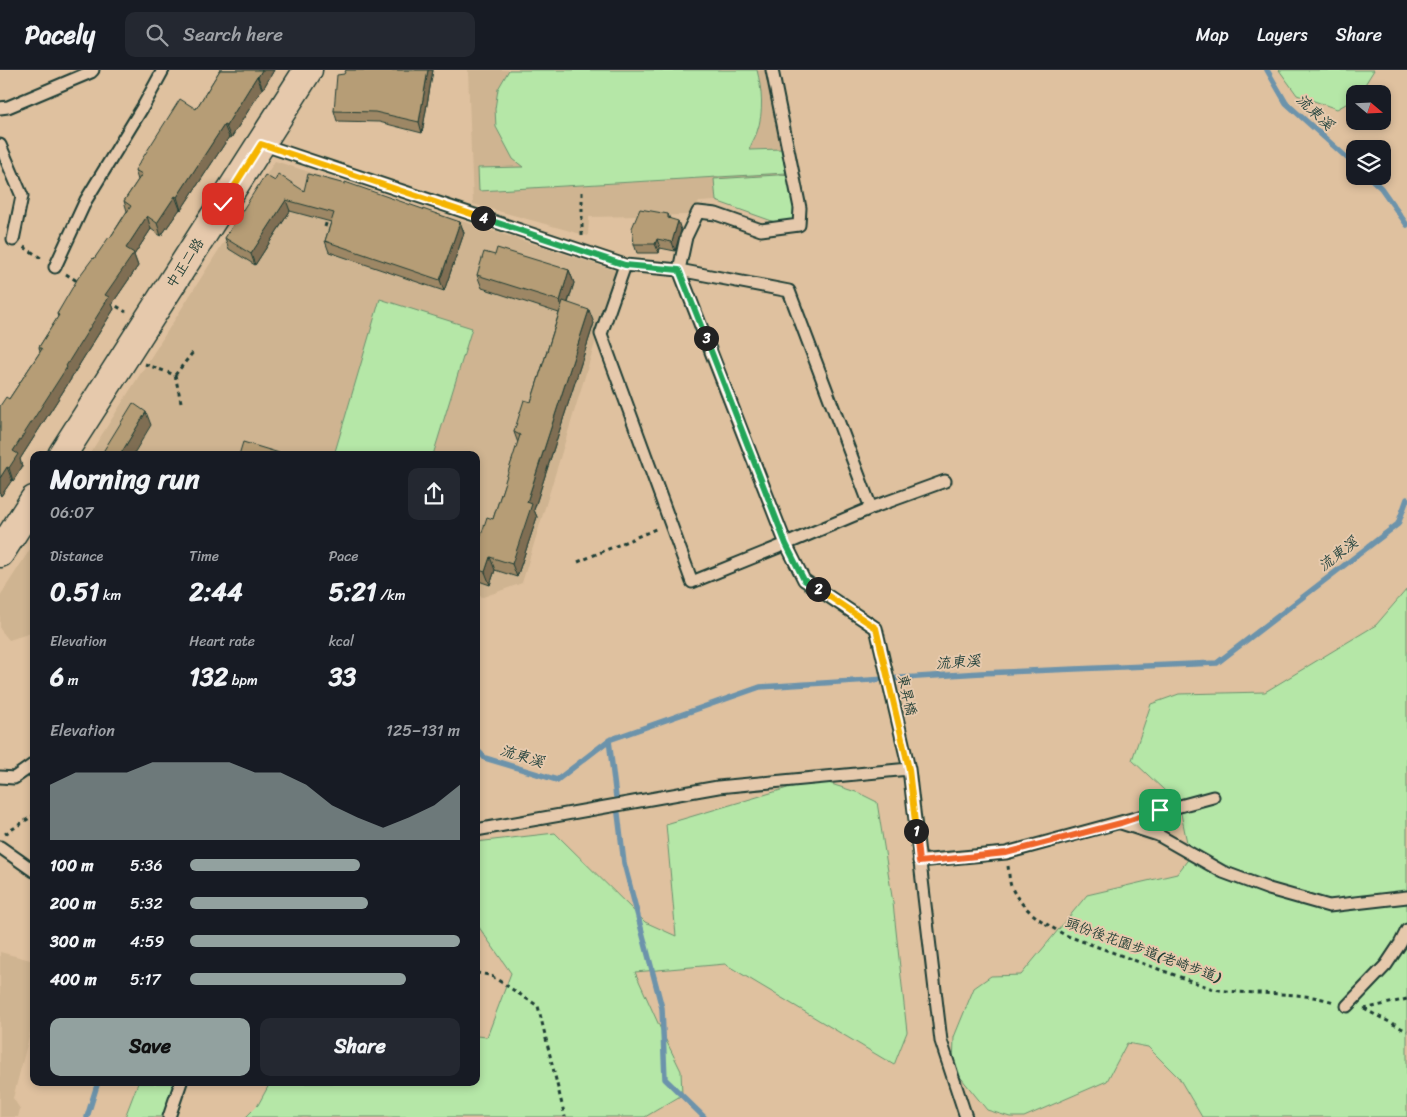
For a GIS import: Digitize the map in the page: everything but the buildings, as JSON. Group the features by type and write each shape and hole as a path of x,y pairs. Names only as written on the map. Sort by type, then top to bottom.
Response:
{"main road":[{"name":"中正二路","path":"65,451 308,70"},
{"path":"0,553 30,506"}],"lane":[{"path":"55,267 86,200 144,105 162,70"},
{"path":"772,70 800,208 799,225 761,230 716,214 698,212 686,237 679,270 786,544"},
{"path":"0,108 8,107 92,71"},
{"path":"261,144 625,265 679,270 789,291 871,508"},
{"path":"0,145 22,196 12,240"},
{"path":"625,265 601,334 692,582 871,508 945,481"},
{"name":"東昇橋","path":"786,544 804,580 876,628 909,769 941,1041 966,1117"},
{"path":"0,777 14,778 30,767"},
{"path":"480,829 718,787 909,769"},
{"path":"919,862 1006,853 1213,797"},
{"path":"1121,823 1158,835 1223,872 1269,889 1330,906 1407,897"},
{"path":"0,847 30,868"},
{"path":"1347,1006 1386,965 1407,930"},
{"path":"169,1117 180,1086"}],"path":[{"path":"582,191 582,235"},
{"path":"325,227 331,208"},
{"path":"12,240 88,288"},
{"path":"104,298 146,325"},
{"path":"175,375 194,351"},
{"path":"127,354 146,365 175,375"},
{"path":"175,375 181,402"},
{"path":"578,562 670,523"},
{"path":"0,836 30,817"},
{"name":"頭份後花園步道(老崎步道)","path":"1006,853 1011,885 1024,907 1045,924 1065,935 1213,989 1232,993 1307,996 1364,1009 1407,999"},
{"path":"480,974 490,975 538,1006 565,1117"},
{"path":"1364,1009 1407,1031"}],"shaded area":[{"path":"468,70 768,70 793,174 714,180 716,201 699,202 688,215 589,217 588,236 473,204"},
{"path":"275,161 617,271 522,583 483,597 480,596 480,451 92,451"},
{"path":"30,549 30,633 9,640 0,629 0,596"},
{"path":"0,952 30,960 30,1033 13,1098 20,1109 18,1117 0,1117"}],"green space":[{"path":"509,70 757,70 761,93 761,117 749,150 781,149 786,173 479,191 478,168 523,167 513,159 496,127 495,109 498,89"},
{"path":"1279,70 1374,70 1365,85 1346,85 1346,104 1337,109 1297,95"},
{"path":"793,174 797,215 786,226 716,201 714,179"},
{"path":"380,299 472,328 434,451 335,451"},
{"path":"1407,589 1407,1117 1202,1117 1179,1078 1148,1047 1127,1043 1107,1081 1024,1117 1010,1117 987,1110 953,1068 954,1037 974,988 991,976 1021,975 1087,895 1177,874 1190,857 1179,804 1132,760 1151,704 1179,694 1265,692 1376,625"},
{"path":"825,782 859,793 877,802 893,903 907,1032 894,1065 725,964 635,972 681,1071 682,1095 645,1117 246,1117 258,1105 268,1086 480,1086 480,1036 487,1037 511,973 480,929 480,842 555,833 645,922 676,936 666,824 791,787"},
{"path":"137,1086 186,1086 171,1117 125,1117"}],"waterway":[{"name":"流東溪","path":"1267,70 1286,103 1346,157"},
{"name":"流東溪","path":"1378,185 1407,225"},
{"name":"流東溪","path":"480,753 485,758 557,780 609,740 760,687 981,673 1217,663 1398,524 1407,499"},
{"path":"609,740 624,863 662,1008 665,1079 704,1117"},
{"name":"流東溪","path":"87,1117 97,1086"}],"route":[{"path":"223,204 261,144 625,265 679,270 786,544 804,580 876,628 909,769 919,862 1006,853 1121,823 1160,810"}]}
